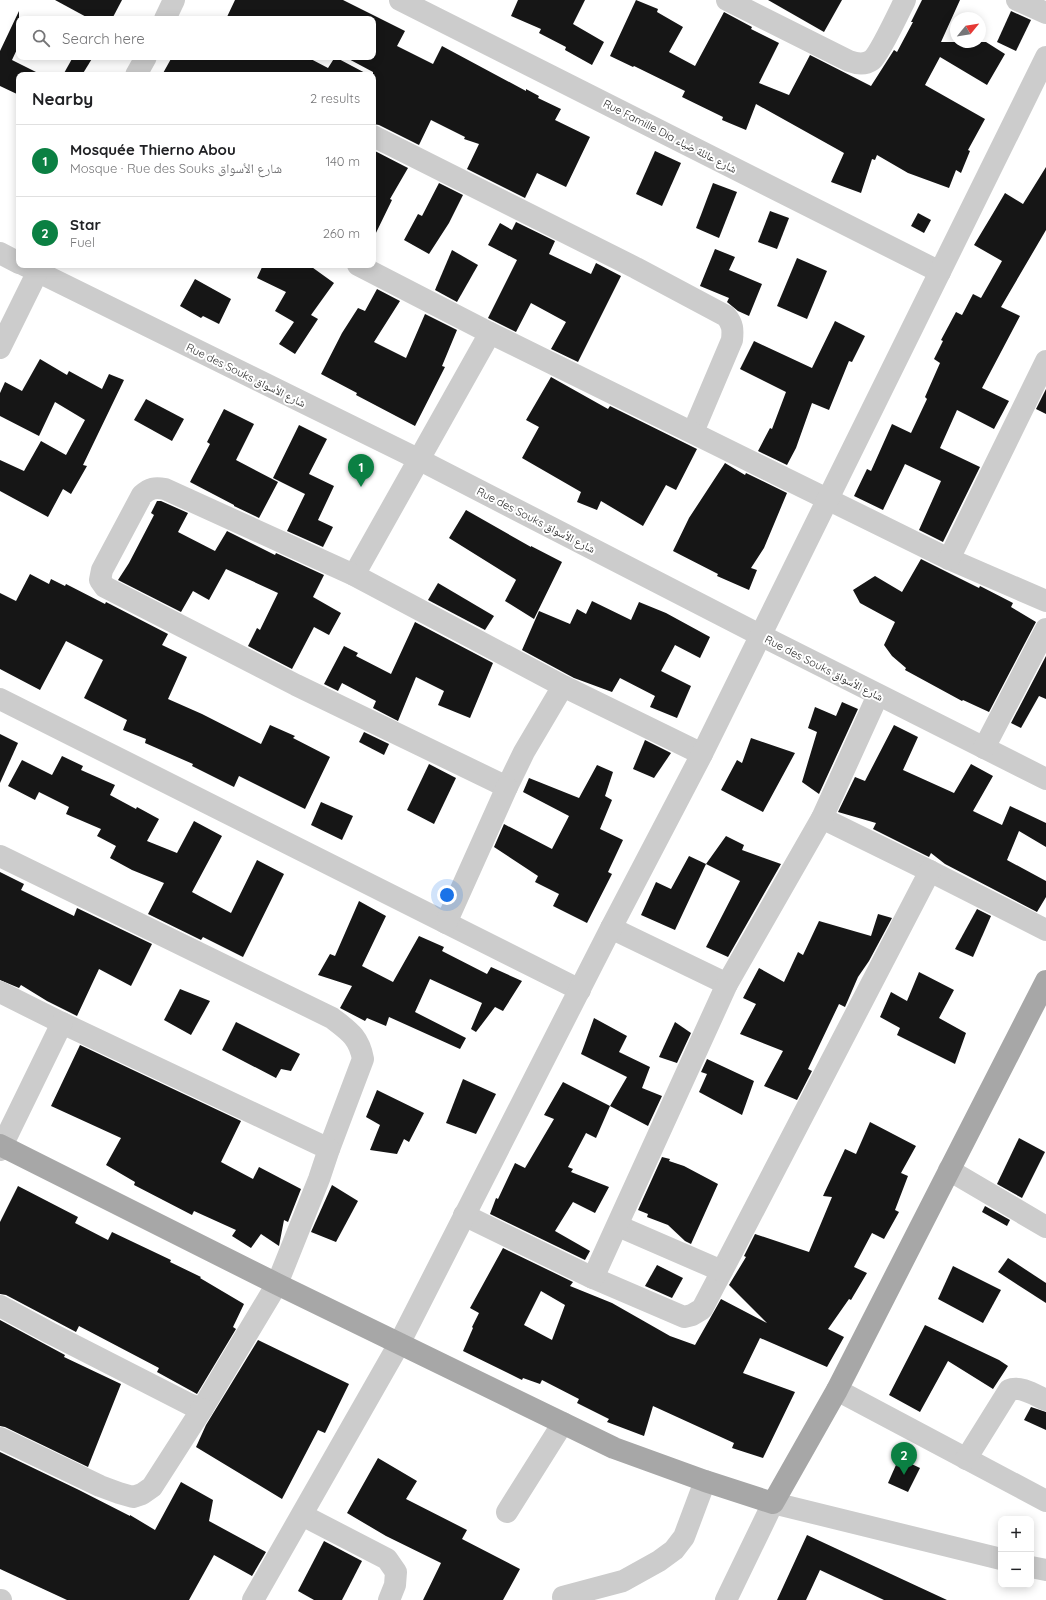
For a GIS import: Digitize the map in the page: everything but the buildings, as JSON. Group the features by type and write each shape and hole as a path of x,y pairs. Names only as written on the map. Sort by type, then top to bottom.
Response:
{"main road":[{"path":"1,1147 276,1284 614,1448 705,1481 773,1503 837,1390 1046,981"}],"street":[{"path":"166,16 174,0"},
{"name":"Rue Famille Dia شارع عائلة ضياء","path":"400,0 940,272"},
{"path":"727,0 848,61 860,64 866,63 876,56 905,0"},
{"path":"1017,0 1046,13"},
{"path":"253,1600 399,1344 762,636 1046,57"},
{"path":"138,72 144,60"},
{"path":"376,138 636,268 726,316 733,329 732,340 693,432"},
{"name":"Rue des Souks شارع الأسواق","path":"0,253 16,260"},
{"path":"0,348 29,268"},
{"name":"Rue des Souks شارع الأسواق","path":"34,268 418,459 762,636 1046,779"},
{"path":"364,268 490,333 949,559 1046,601"},
{"path":"354,575 490,333"},
{"path":"949,559 1046,361"},
{"path":"507,787 275,674 105,587 100,580 102,570 142,495 149,489 157,487 165,489 354,575 563,686 702,754"},
{"path":"984,748 1046,629"},
{"path":"446,923 524,752 563,686"},
{"path":"593,1278 727,984 822,818 878,695"},
{"path":"0,699 580,990"},
{"path":"822,818 1046,930"},
{"path":"0,856 332,1018 353,1035 361,1048 363,1059 319,1179 276,1284 202,1409 152,1487 142,1494 133,1497 100,1486 0,1438"},
{"path":"464,1215 593,1278 684,1317 692,1315 702,1309 930,871"},
{"path":"611,928 727,984"},
{"path":"0,992 62,1023 329,1149"},
{"path":"1,1147 62,1023"},
{"path":"949,1170 1046,1226"},
{"path":"618,1226 722,1271"},
{"path":"0,1306 183,1401 202,1409"},
{"path":"966,1459 1009,1390 1014,1387 1046,1400"},
{"path":"837,1390 1046,1502"},
{"path":"506,1512 563,1423"},
{"path":"563,1597 623,1581 659,1561 674,1550 684,1537 705,1481"},
{"path":"726,1600 773,1503 998,1558"},
{"path":"302,1515 387,1559 396,1572 395,1586 389,1600"},
{"path":"1034,1568 1046,1570"}],"place":[{"name":"Mosquée Thierno Abou","path":"361,487"},
{"name":"Star","path":"904,1475"}]}
